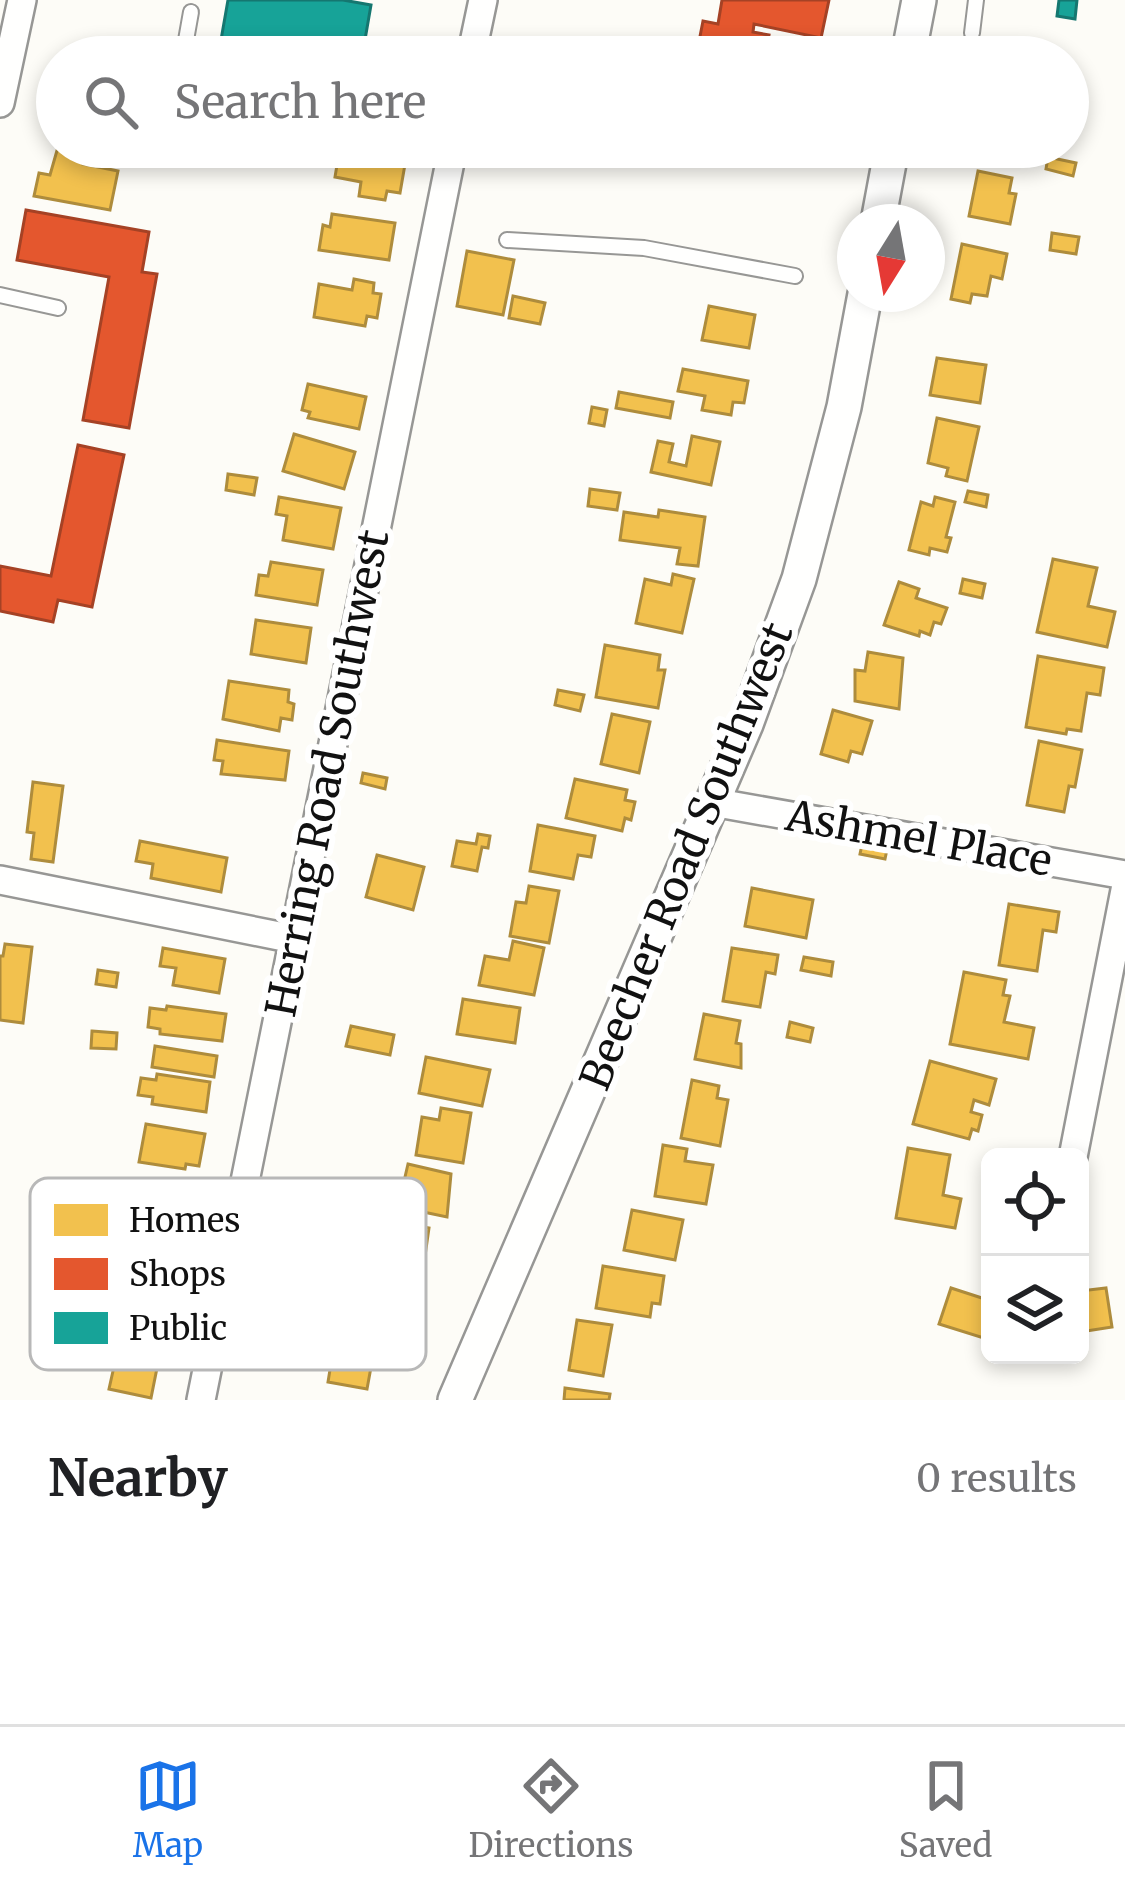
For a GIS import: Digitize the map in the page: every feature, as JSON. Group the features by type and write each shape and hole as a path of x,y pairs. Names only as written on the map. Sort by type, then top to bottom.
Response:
{"street":[{"path":"0,103 22,0"},
{"path":"475,36 483,0"},
{"path":"912,36 919,0"},
{"name":"Herring Road Southwest","path":"245,1178 449,168"},
{"path":"881,204 888,168"},
{"name":"Beecher Road Southwest","path":"454,1400 712,802 800,579 844,407 862,312"},
{"name":"Ashmel Place","path":"712,802 1125,875"},
{"path":"0,880 293,939"},
{"path":"1074,1148 1125,890"},
{"name":"Herring Road Southwest","path":"201,1400 207,1370"}],"lane":[{"path":"972,33 976,0"},
{"path":"186,36 190,12"},
{"path":"507,239 644,248 795,277"},
{"path":"0,296 58,308"}],"building: Homes":[{"path":"52,168 118,171 110,210 34,196 39,173 50,175"},
{"path":"336,168 404,168 400,193 387,191 385,200 359,196 361,182 335,177"},
{"path":"1046,168 1075,168 1073,176"},
{"path":"978,171 1012,178 1009,193 1016,194 1010,224 969,216"},
{"path":"332,214 395,223 389,260 319,250 323,225 330,227"},
{"path":"1052,233 1079,237 1076,254 1050,250"},
{"path":"962,244 1007,254 1002,279 991,276 987,296 972,294 970,303 951,299"},
{"path":"467,251 514,260 503,315 457,306"},
{"path":"354,279 374,283 373,293 381,294 377,318 367,316 365,326 314,317 319,284 352,290"},
{"path":"513,296 545,303 540,324 509,318"},
{"path":"709,306 755,315 749,348 702,340"},
{"path":"937,358 986,365 980,403 930,395"},
{"path":"683,369 748,381 744,403 733,402 731,415 702,410 705,396 678,391"},
{"path":"308,384 366,397 359,429 308,418 310,412 302,410"},
{"path":"619,392 673,402 670,418 616,408"},
{"path":"592,407 607,410 604,426 589,423"},
{"path":"937,418 979,427 967,481 946,476 948,468 928,463"},
{"path":"294,434 355,452 344,489 283,471"},
{"path":"692,436 720,442 711,485 651,472 658,441 673,444 669,462 686,466"},
{"path":"228,474 257,478 254,495 226,490"},
{"path":"590,489 620,493 617,510 588,506"},
{"path":"968,491 988,495 986,507 965,502"},
{"path":"279,497 341,508 333,549 283,540 287,516 276,514"},
{"path":"935,497 955,502 947,552 930,548 929,555 909,550 921,502 933,506"},
{"path":"659,510 705,517 698,566 677,564 680,548 620,540 624,512 658,517"},
{"path":"1053,559 1097,568 1088,606 1115,612 1107,647 1037,632"},
{"path":"271,562 323,570 317,605 256,595 259,575 268,576"},
{"path":"673,574 694,579 682,633 636,623 645,579 671,585"},
{"path":"963,579 985,584 982,598 960,593"},
{"path":"899,582 919,589 916,598 947,608 930,635 884,625"},
{"path":"256,620 311,628 306,663 251,654"},
{"path":"605,645 660,655 658,670 665,670 658,708 596,697"},
{"path":"868,652 903,658 899,709 855,701 855,670 865,671"},
{"path":"1038,656 1104,668 1100,695 1087,693 1081,731 1067,729 1066,734 1026,727"},
{"path":"229,681 289,690 292,720 281,718 279,731 223,719"},
{"path":"558,690 584,695 580,711 555,705"},
{"path":"833,710 872,721 862,754 851,751 848,762 821,754"},
{"path":"612,714 650,722 639,773 601,764"},
{"path":"217,740 289,751 285,780 221,774 223,761 214,760"},
{"path":"1039,741 1082,750 1064,812 1027,805"},
{"path":"363,773 387,778 385,789 361,783"},
{"path":"575,779 627,790 625,800 635,802 631,820 625,818 622,831 566,818"},
{"path":"33,782 63,786 53,862 31,859 34,833 27,832"},
{"path":"538,825 595,836 591,857 578,855 573,879 530,871"},
{"path":"478,834 490,836 488,848 482,847 477,871 452,866 457,841 476,844"},
{"path":"864,835 889,840 885,859 860,854"},
{"path":"140,841 227,858 221,892 151,878 153,864 136,861"},
{"path":"377,855 424,867 413,910 366,897"},
{"path":"529,886 559,891 549,943 510,936 516,902 526,903"},
{"path":"752,888 813,900 806,938 745,926"},
{"path":"1009,904 1059,912 1056,932 1043,930 1037,971 999,965"},
{"path":"513,941 544,948 534,995 479,985 485,956 509,960"},
{"path":"5,944 32,947 23,1023 0,1020 0,956"},
{"path":"163,948 225,959 219,993 173,985 176,968 160,966"},
{"path":"732,948 778,955 775,974 766,972 760,1007 723,1001"},
{"path":"804,957 833,962 831,976 801,970"},
{"path":"98,970 118,973 116,987 96,984"},
{"path":"964,972 1006,980 1003,995 1010,996 1004,1022 1034,1028 1028,1059 950,1044"},
{"path":"463,999 520,1008 515,1043 457,1034"},
{"path":"167,1006 226,1014 222,1041 160,1034 160,1029 148,1027 150,1008 166,1010"},
{"path":"704,1014 740,1021 736,1043 741,1044 741,1068 695,1059"},
{"path":"790,1022 813,1028 810,1042 787,1037"},
{"path":"351,1026 394,1035 390,1055 346,1046"},
{"path":"92,1031 117,1033 116,1049 91,1048"},
{"path":"155,1046 217,1056 214,1077 152,1067"},
{"path":"426,1057 490,1070 482,1106 419,1093"},
{"path":"930,1061 996,1079 989,1105 974,1100 971,1112 982,1115 978,1131 972,1129 969,1139 913,1124"},
{"path":"157,1074 210,1082 206,1112 152,1104 153,1097 138,1095 141,1078 156,1080"},
{"path":"692,1080 719,1086 717,1098 728,1100 720,1146 681,1138"},
{"path":"441,1108 471,1113 463,1163 416,1155 422,1117 439,1120"},
{"path":"146,1124 205,1134 199,1166 186,1164 185,1169 139,1162"},
{"path":"663,1145 687,1149 685,1161 713,1165 706,1204 655,1196"},
{"path":"908,1148 950,1155 943,1195 961,1199 955,1228 896,1218"},
{"path":"408,1164 451,1174 447,1217 426,1213 426,1178 405,1178"},
{"path":"632,1210 683,1220 675,1260 624,1250"},
{"path":"603,1266 664,1276 660,1304 652,1303 650,1317 596,1308"},
{"path":"951,1288 981,1298 981,1337 939,1324"},
{"path":"1106,1288 1112,1327 1089,1331 1089,1290"},
{"path":"577,1320 612,1325 603,1376 569,1370"},
{"path":"113,1370 157,1370 151,1398 109,1389"},
{"path":"330,1370 370,1370 367,1389 328,1382"},
{"path":"565,1388 610,1394 609,1400 564,1400"}],"building: Shops":[{"path":"722,0 829,0 821,36 754,24 753,32 769,36 700,36 703,21 718,24"},
{"path":"26,210 149,232 142,272 157,274 129,428 83,420 109,277 17,260"},
{"path":"78,445 124,455 92,607 58,600 53,622 0,611 0,566 51,576"}],"building: Public":[{"path":"228,0 343,0 371,5 366,36 222,36"},
{"path":"1059,0 1077,0 1075,19 1057,16"}]}
